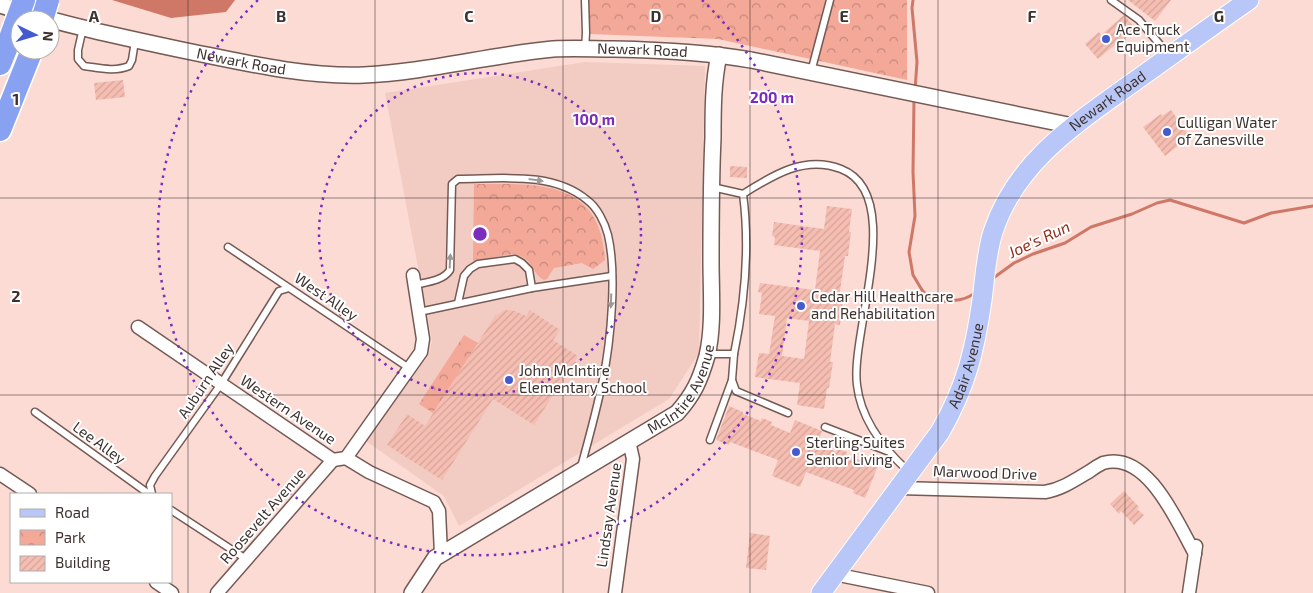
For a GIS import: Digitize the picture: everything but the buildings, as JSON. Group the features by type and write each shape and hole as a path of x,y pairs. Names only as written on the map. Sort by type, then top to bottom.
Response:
{"highway":[{"path":"3,57 24,0"},
{"path":"0,130 28,60"}],"main road":[{"name":"Newark Road","path":"1074,126 1248,0"},
{"name":"Adair Avenue","path":"821,593 940,432 952,411 965,380 977,333 989,249 1001,211 1024,173 1040,155 1074,126"}],"street":[{"name":"Newark Road","path":"0,5 83,28 136,40 304,73 334,75 400,71 554,49 678,51 719,55 812,72 1074,126"},
{"name":"McIntire Avenue","path":"412,593 435,558 677,413 691,398 701,376 707,354 711,303 711,187 714,97 719,55"},
{"name":"Roosevelt Avenue","path":"217,593 246,559 340,459 421,352 423,339 414,280"},
{"name":"Western Avenue","path":"138,327 221,384 340,459 434,502 439,511 441,554"},
{"name":"Lindsay Avenue","path":"615,593 634,459 629,441"},
{"name":"Marwood Drive","path":"904,480 1045,492 1064,486 1103,463 1123,462 1132,465 1146,475 1161,494 1196,548 1189,593"},
{"path":"0,474 28,493"},
{"path":"834,574 928,593"},
{"path":"157,583 172,593"}],"lane":[{"path":"585,0 585,49"},
{"path":"812,72 830,0"},
{"path":"1111,0 1139,20 1169,56"},
{"path":"83,28 78,59 84,66 106,69 122,69 129,66 136,40"},
{"path":"711,187 743,194 777,173 810,164 834,166 846,170 859,179 871,202 873,219 872,259 856,384 863,413 904,480"},
{"path":"414,280 441,278 447,275 450,270 452,184 458,179 532,179 564,187 587,200 602,220 608,233 612,276 609,340 604,378 580,472"},
{"path":"710,440 732,380 734,354 742,319 747,250 743,194"},
{"name":"West Alley","path":"228,247 409,368"},
{"path":"458,304 464,276 478,264 515,259 529,270 532,288"},
{"path":"419,312 532,288 612,276"},
{"name":"Auburn Alley","path":"150,493 150,485 155,476 221,384 279,291 290,288"},
{"path":"707,354 734,354"},
{"path":"732,380 736,391 788,413"},
{"name":"Lee Alley","path":"35,412 149,493"},
{"path":"825,427 887,451"},
{"path":"172,511 246,559"}],"shaded area":[{"path":"112,0 235,0 226,12 171,18"},
{"path":"585,62 705,66 699,353 669,399 459,526 444,496 366,441 428,356 432,341 385,93"}],"green space":[{"path":"587,0 907,0 907,80 718,39 590,34"},
{"path":"474,184 541,186 561,191 578,200 591,214 601,233 605,260 593,269 582,263 554,268 547,279 544,280 525,259 513,254 473,261"},
{"path":"464,335 478,343 433,413 419,404"}],"waterway":[{"name":"Joe's Run","path":"913,0 912,8 917,62 915,90"},
{"name":"Joe's Run","path":"914,99 913,172 915,216 909,252 913,275 922,290 933,302 967,298 976,292"},
{"name":"Joe's Run","path":"992,279 1014,263 1065,243 1091,227 1170,200 1244,223 1271,213 1313,206"}],"place":[{"name":"Ace Truck Equipment","path":"1106,39"},
{"name":"Culligan Water of Zanesville","path":"1167,132"},
{"name":"Cedar Hill Healthcare and Rehabilitation","path":"801,306"},
{"name":"John McIntire Elementary School","path":"509,380"},
{"name":"Sterling Suites Senior Living","path":"796,452"}]}
